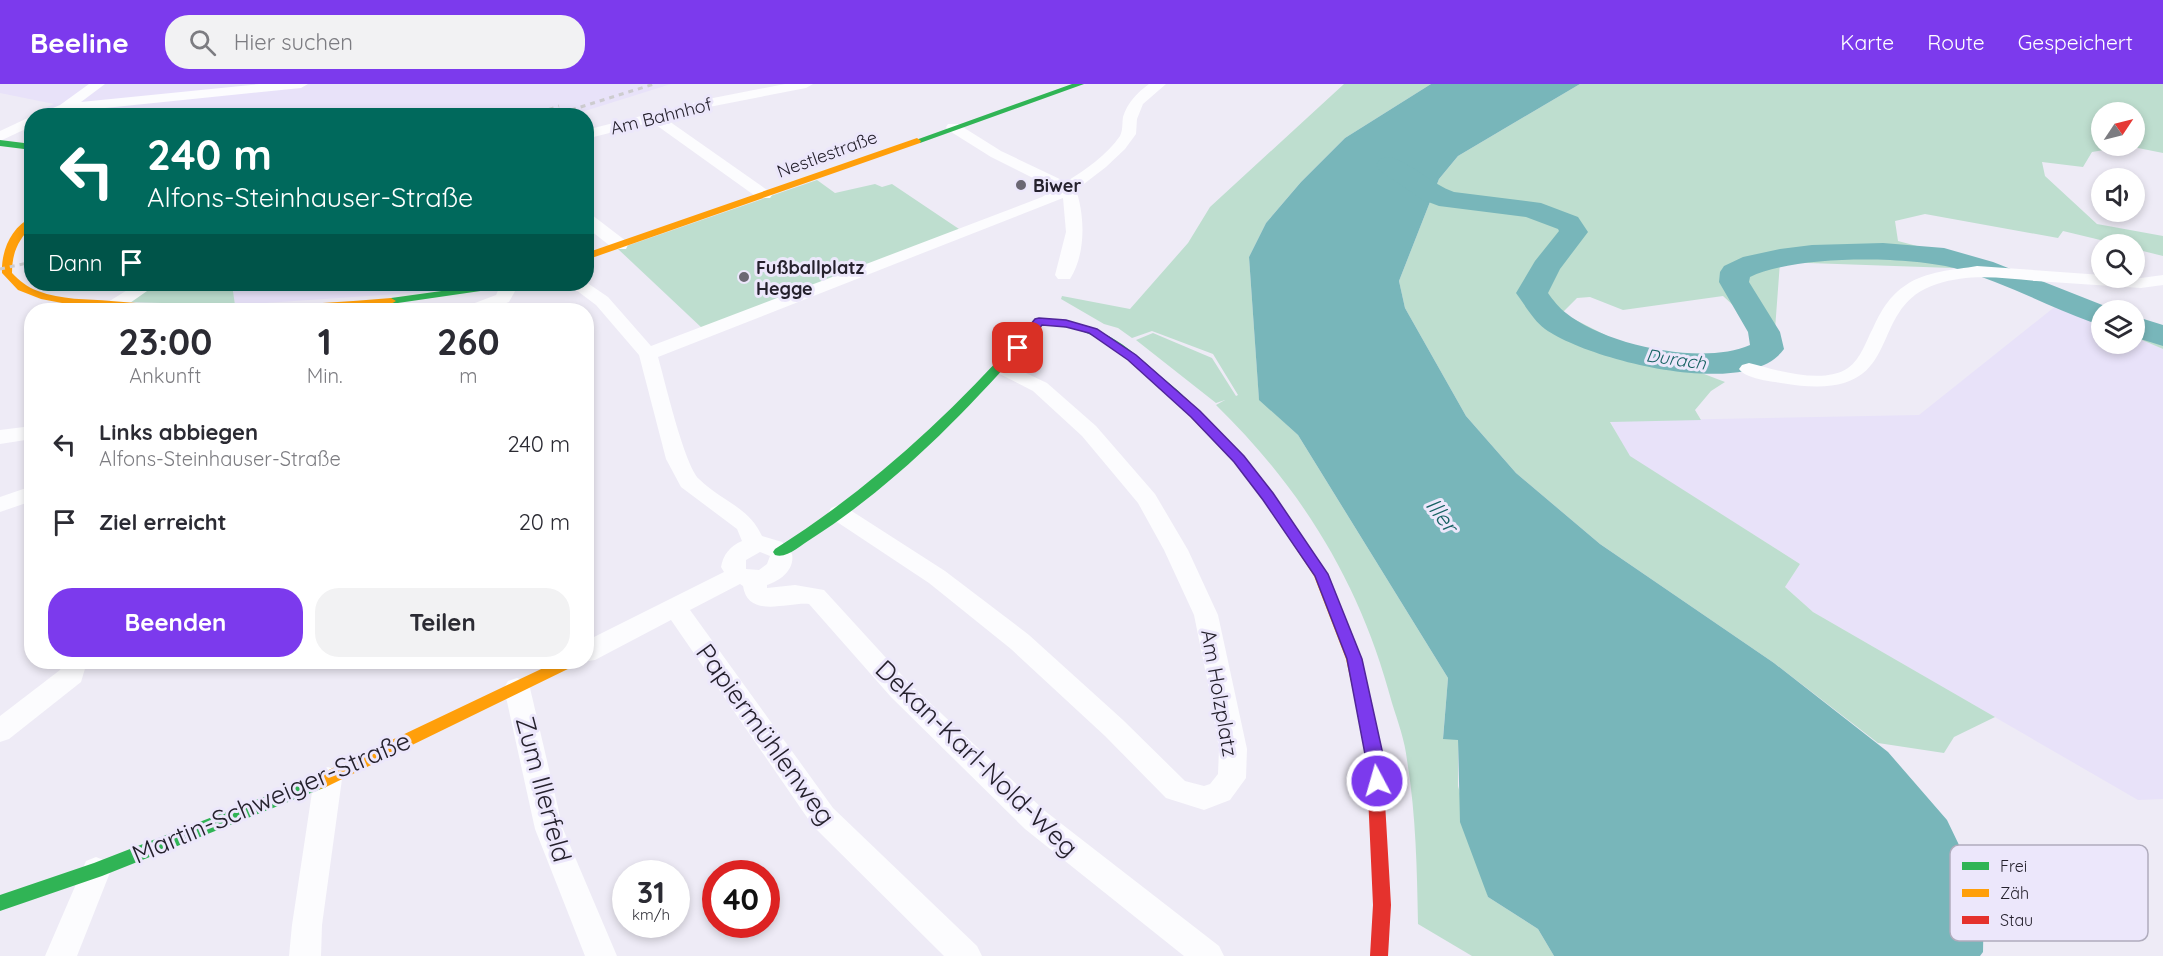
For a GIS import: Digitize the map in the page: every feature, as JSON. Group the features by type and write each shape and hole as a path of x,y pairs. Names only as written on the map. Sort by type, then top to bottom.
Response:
{"street":[{"path":"63,108 98,84"},
{"path":"63,108 301,84"},
{"name":"Am Bahnhof","path":"594,133 654,117 806,84"},
{"name":"Nestlestraße","path":"594,254 1080,84"},
{"path":"648,354 1030,207 1068,189 1120,145 1129,133 1130,118 1135,105 1150,89 1159,84"},
{"path":"654,117 764,195"},
{"path":"0,137 24,124"},
{"path":"953,128 996,154 1068,189 1075,211 1073,244 1064,275"},
{"path":"0,143 24,146"},
{"path":"594,224 620,245"},
{"path":"24,228 9,243 6,258 7,273 24,288"},
{"path":"1749,369 1797,379 1841,379 1852,375 1866,361 1894,305 1911,289 1929,280 1977,272 2141,283 2163,280"},
{"path":"27,291 64,300 89,303"},
{"path":"119,303 137,291"},
{"path":"363,303 476,291"},
{"path":"490,303 503,298 506,291"},
{"path":"587,291 602,301 648,354 677,459 689,482 746,525 755,545"},
{"path":"780,552 807,537 908,458 965,405 1001,367 1039,321 1066,324 1093,331 1132,358 1196,414 1239,459 1268,496 1321,574 1354,659 1376,759 1382,905 1379,956"},
{"name":"Am Holzplatz","path":"839,513 937,577 1020,642 1114,728 1176,790 1204,798 1220,792 1232,778 1233,749 1206,615 1176,550 1147,499 1089,431 1040,387 1001,367"},
{"path":"0,437 24,433"},
{"path":"0,505 24,496"},
{"path":"746,577 733,567 735,558 743,550 755,545 770,545 780,552"},
{"path":"594,649 675,608 746,577 763,578 781,564 780,552"},
{"name":"Dekan-Karl-Nold-Weg","path":"746,577 756,592 765,599 795,594 816,596 900,690 1035,820 1208,956"},
{"name":"Papiermühlenweg","path":"675,608 823,817 966,956"},
{"path":"0,731 72,675 73,669"},
{"name":"Martin-Schweiger-Straße","path":"0,903 96,870 328,779 555,669"},
{"name":"Zum Illerfeld","path":"517,688 549,829 601,956"},
{"path":"305,956 307,925 328,779"},
{"path":"61,956 96,870"}],"shaded area":[{"path":"0,84 671,84 594,108 45,108 54,104 0,93"},
{"path":"233,291 442,291 264,303 235,303"},
{"path":"2057,305 2091,319 2091,354 2145,354 2145,341 2163,349 2163,799 2138,800 1813,612 1785,587 1800,564 1629,456 1610,421 1919,415"}],"green space":[{"path":"1344,84 1431,84 1345,138 1301,182 1266,223 1249,257 1259,399 1298,435 1448,678 1443,738 1458,739 1458,786 1488,897 1538,929 1554,956 1472,956 1418,924 1414,822 1403,739 1364,619 1346,579 1325,542 1276,471 1216,405 1225,400 1216,403 1136,340 1153,333 1212,358 1236,396 1238,395 1213,354 1152,331 1132,338 1118,328 1104,324 1061,299 1062,296 1130,309 1188,243 1210,207"},
{"path":"1580,84 2163,84 2163,153 2145,149 2145,102 2091,102 2091,154 2083,167 2042,162 2045,176 2091,218 2091,222 2163,236 2163,256 2145,252 2145,234 2091,234 2091,238 2063,231 2058,238 1925,214 1895,221 1898,241 1989,265 1952,268 1780,262 1774,343 1723,296 1623,310 1590,297 1577,298 1562,313 1615,340 1725,382 1711,391 1695,410 1701,420 1610,422 1630,456 1800,564 1785,587 1813,612 1995,717 1954,737 1944,753 1878,743 1774,663 1600,544 1516,473 1466,416 1405,308 1399,281 1439,179 1458,156"},
{"name":"Fußballplatz Hegge","path":"817,180 835,193 875,184 882,187 892,184 962,231 703,329 618,249"},
{"path":"142,291 233,291 235,303 162,303 125,302"},
{"path":"2073,296 2091,303 2091,319 2057,305"},
{"path":"2145,324 2163,332 2163,349 2145,341"}],"water":[{"name":"Iller","path":"1431,84 1580,84 1458,156 1439,179 1399,281 1405,308 1466,416 1516,473 1600,544 1774,663 1888,752 1947,820 1959,845 1950,845 1950,941 1983,941 1983,952 1980,956 1554,956 1538,929 1488,897 1460,822 1458,740 1443,739 1448,678 1298,435 1259,400 1249,257 1266,223 1301,182 1345,138"}],"waterway":[{"name":"Durach","path":"1389,165 1433,194 1449,200 1531,209 1568,223 1574,232 1546,267 1532,293 1556,321 1581,335 1634,354 1692,364 1720,364 1745,359 1767,349 1764,332 1734,282 1735,272 1753,264 1812,254 1883,252 1944,257 1982,268 2091,311"},
{"name":"Durach","path":"2145,330 2163,336"}],"railway":[{"path":"578,108 654,84"},
{"path":"553,108 559,106"},
{"path":"0,269 24,264"}],"traffic: fast":[{"path":"917,141 1080,84"},
{"path":"0,143 24,146"},
{"path":"391,301 468,291"},
{"path":"780,552 852,504 919,448 981,386 1039,321 1067,324 1094,332 1129,355 1182,401"},
{"path":"0,903 96,870 320,782"}],"traffic: slow":[{"path":"594,254 917,141"},
{"path":"24,228 9,250 7,264 7,273 24,288"},
{"path":"28,291 62,300 98,303"},
{"path":"367,303 391,301"},
{"path":"1182,401 1239,459 1268,496 1321,575 1354,659 1374,751"},
{"path":"320,782 554,669"}],"traffic: jam":[{"path":"1374,751 1382,905 1379,956"}],"place":[{"name":"Biwer","path":"1021,185"},
{"name":"Fußballplatz Hegge","path":"744,277"}],"route":[{"path":"1018,348 1039,321 1066,324 1093,331 1132,358 1196,414 1239,459 1268,496 1321,574 1354,659 1376,759 1377,781"}]}
